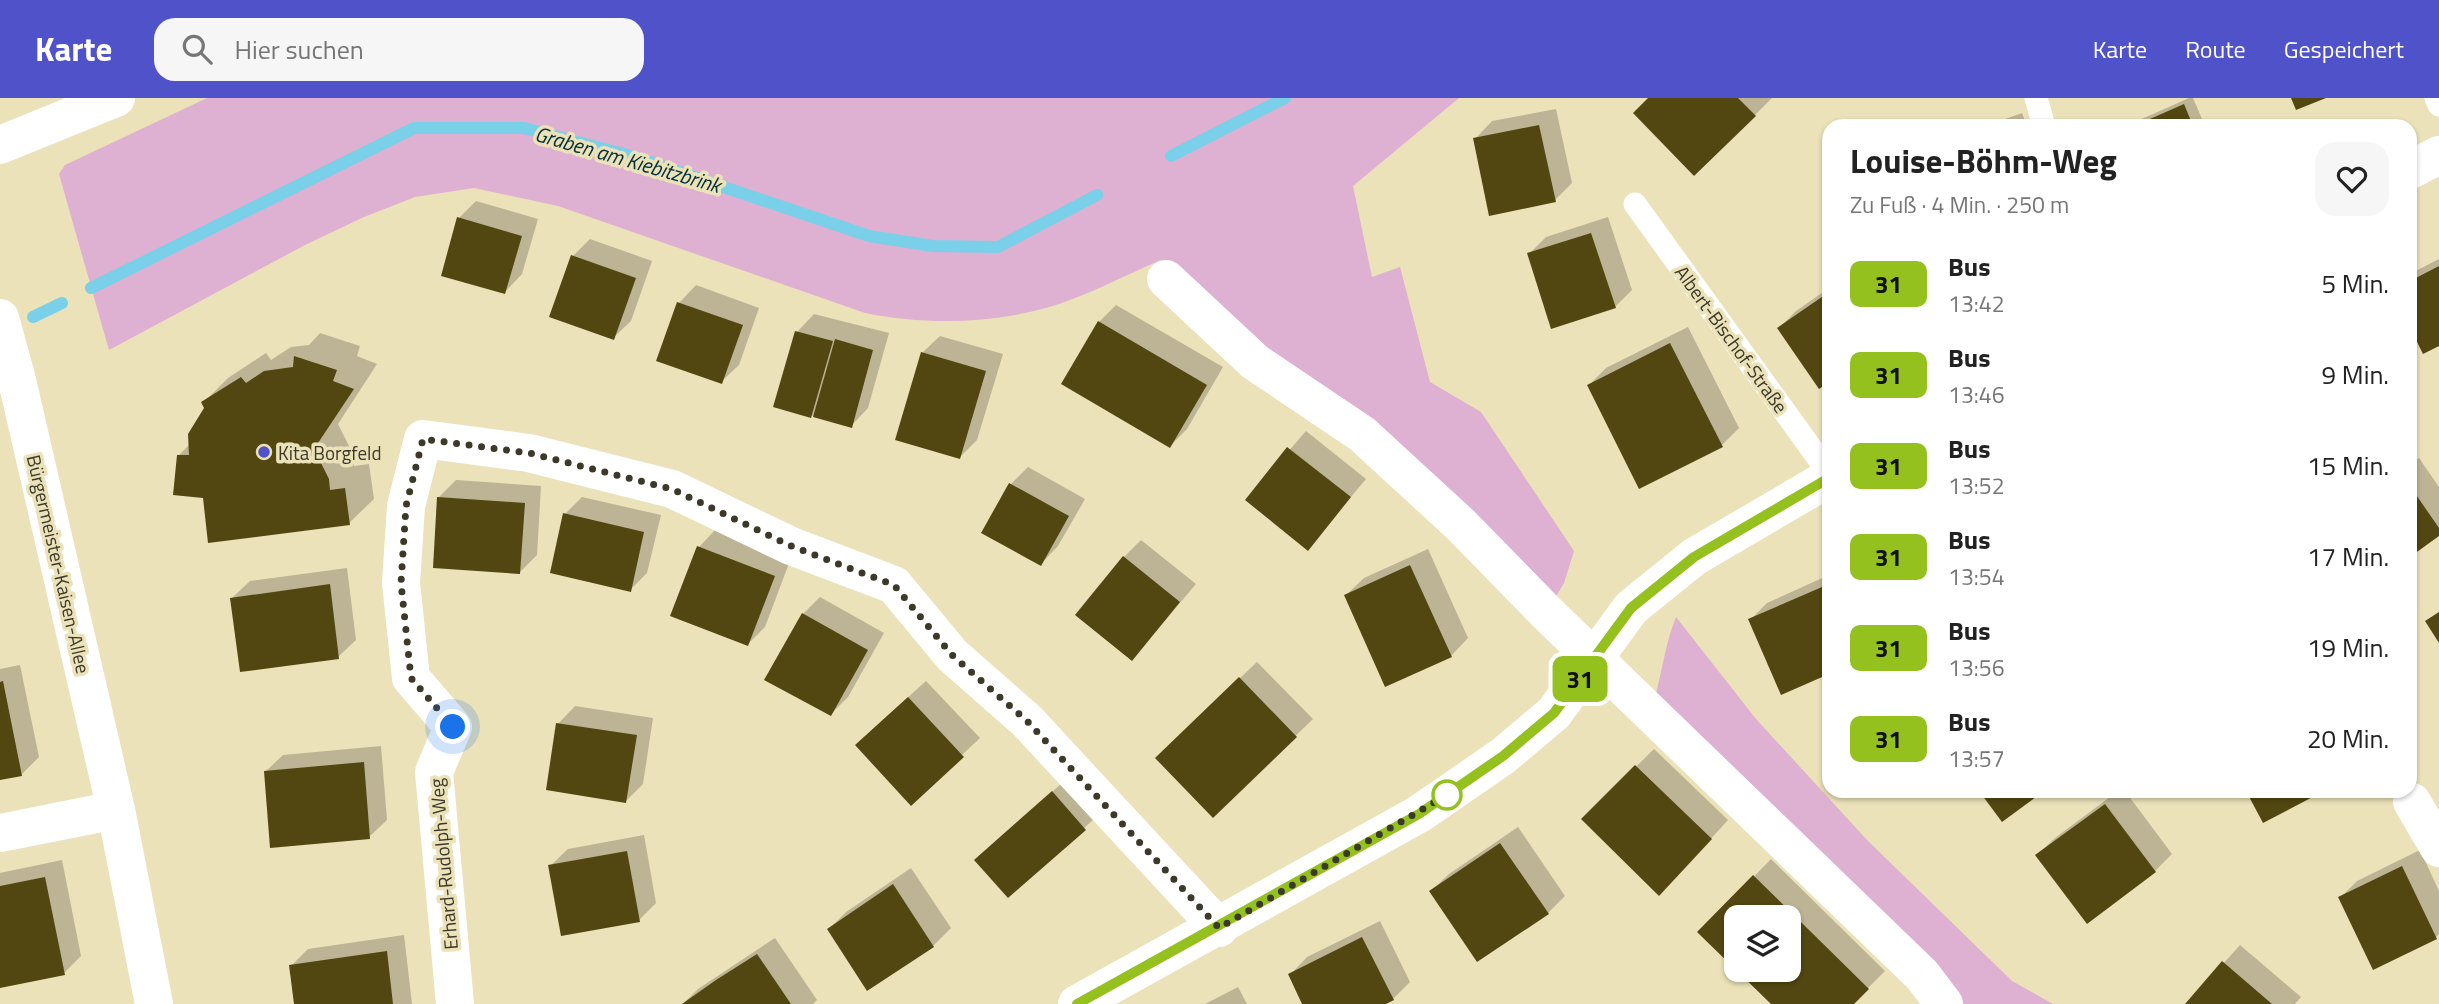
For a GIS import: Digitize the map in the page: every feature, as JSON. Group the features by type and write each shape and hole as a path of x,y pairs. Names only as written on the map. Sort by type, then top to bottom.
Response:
{"street":[{"path":"0,145 116,98"},
{"path":"2417,166 2439,155"},
{"path":"1166,279 1255,362 1362,434 1461,525 1595,659 1922,975 1944,1004"},
{"name":"Bürgermeister-Kaisen-Allee","path":"0,318 16,376 116,810 154,1004"},
{"name":"Erhard-Rudolph-Weg","path":"455,1004 434,772 453,727 411,678 401,583 406,506 423,439 529,453 672,489 791,546 894,585 952,655 1027,721 1219,928"},
{"name":"Albert-Bischof-Straße","path":"1077,1004 1219,928 1419,814 1503,756 1554,713 1631,608 1694,557 1822,479"},
{"path":"2418,793 2439,848"},
{"path":"0,833 116,810"}],"lane":[{"path":"2036,98 2042,119"},
{"path":"2436,98 2439,105"},
{"name":"Albert-Bischof-Straße","path":"1634,204 1822,465"}],"shaded area":[{"path":"207,98 1459,98 1353,186 1372,277 1400,267 1430,382 1481,412 1574,551 1564,583 1552,603 1263,355 1161,260 1090,292 1046,308 978,320 911,320 865,313 558,206 474,188 415,197 364,217 307,244 109,350 59,174 65,165"},
{"path":"1676,617 1756,719 1822,791 1822,798 1829,798 1868,841 2012,981 2053,1004 1964,1004 1654,701"}],"building":[{"path":"1648,98 1738,98 1756,116 1694,176 1633,113"},
{"path":"2291,98 2326,98 2296,110"},
{"path":"2184,104 2190,119 2150,119"},
{"path":"1539,125 1556,202 1489,216 1473,138"},
{"path":"457,217 522,236 505,294 441,276"},
{"path":"1591,233 1616,308 1551,329 1527,253"},
{"path":"571,255 636,278 614,340 549,317"},
{"path":"2439,266 2439,346 2423,354 2417,342 2417,277"},
{"path":"1822,297 1822,387 1819,389 1777,328"},
{"path":"677,302 743,325 722,384 656,361"},
{"path":"1098,321 1207,385 1170,448 1061,384"},
{"path":"795,331 833,341 811,418 773,407"},
{"path":"835,339 873,350 852,428 813,417"},
{"path":"1670,343 1723,447 1639,489 1587,385"},
{"path":"921,352 986,371 960,459 895,440"},
{"path":"294,356 337,370 333,381 354,389 314,449 329,479 330,490 345,488 350,525 208,543 203,498 173,495 177,455 189,455 188,434 204,408 201,402 241,377 246,383 264,371 293,367"},
{"path":"1287,447 1351,497 1308,551 1245,500"},
{"path":"1009,483 1069,516 1041,566 981,533"},
{"path":"2417,496 2439,528 2439,536 2417,552"},
{"path":"437,497 525,503 520,574 433,568"},
{"path":"563,513 644,532 631,592 550,573"},
{"path":"697,546 775,576 748,646 670,616"},
{"path":"1123,556 1180,602 1132,661 1075,615"},
{"path":"1410,565 1452,657 1385,687 1344,595"},
{"path":"330,584 339,659 240,672 230,598"},
{"path":"1822,587 1822,677 1781,695 1748,619"},
{"path":"2439,612 2439,643 2425,621"},
{"path":"802,613 868,650 831,716 764,680"},
{"path":"1239,677 1297,737 1213,818 1155,758"},
{"path":"3,681 22,776 0,780 0,682"},
{"path":"908,697 964,757 911,806 855,745"},
{"path":"556,723 637,735 626,803 546,790"},
{"path":"364,762 370,839 270,848 264,771"},
{"path":"1635,765 1712,839 1659,896 1581,819"},
{"path":"1052,791 1086,830 1008,898 974,860"},
{"path":"1984,798 2035,798 2002,822"},
{"path":"2250,798 2311,798 2263,823"},
{"path":"2105,804 2156,872 2087,924 2035,855"},
{"path":"1500,843 1549,914 1477,962 1429,891"},
{"path":"627,851 640,922 561,936 548,865"},
{"path":"2402,866 2437,939 2373,970 2338,897"},
{"path":"1753,875 1784,905 1724,905 1724,958 1697,932"},
{"path":"45,877 65,975 0,988 0,886"},
{"path":"893,884 934,947 867,991 827,929"},
{"path":"1801,922 1869,989 1854,1004 1771,1004 1748,982 1801,982"},
{"path":"1362,937 1394,1000 1386,1004 1302,1004 1288,974"},
{"path":"387,951 393,1004 294,1004 289,965"},
{"path":"757,954 791,1004 682,1004 716,980"},
{"path":"2222,961 2272,1004 2185,1004"}],"waterway":[{"name":"Graben am Kiebitzbrink","path":"1171,156 1285,98"},
{"name":"Graben am Kiebitzbrink","path":"91,288 414,128 524,128 635,157 869,236 933,246 998,247 1097,195"},
{"name":"Graben am Kiebitzbrink","path":"33,317 62,303"}],"bus line":[{"name":"31","path":"1077,1004 1219,928 1419,814 1503,756 1554,713 1631,608 1694,557 1822,482"}],"place":[{"name":"Kita Borgfeld","path":"264,452"}],"route":[{"path":"453,727 411,678 401,583 406,506 423,439 529,453 672,489 791,546 894,585 952,655 1027,721 1219,928 1419,814 1447,795"}]}
